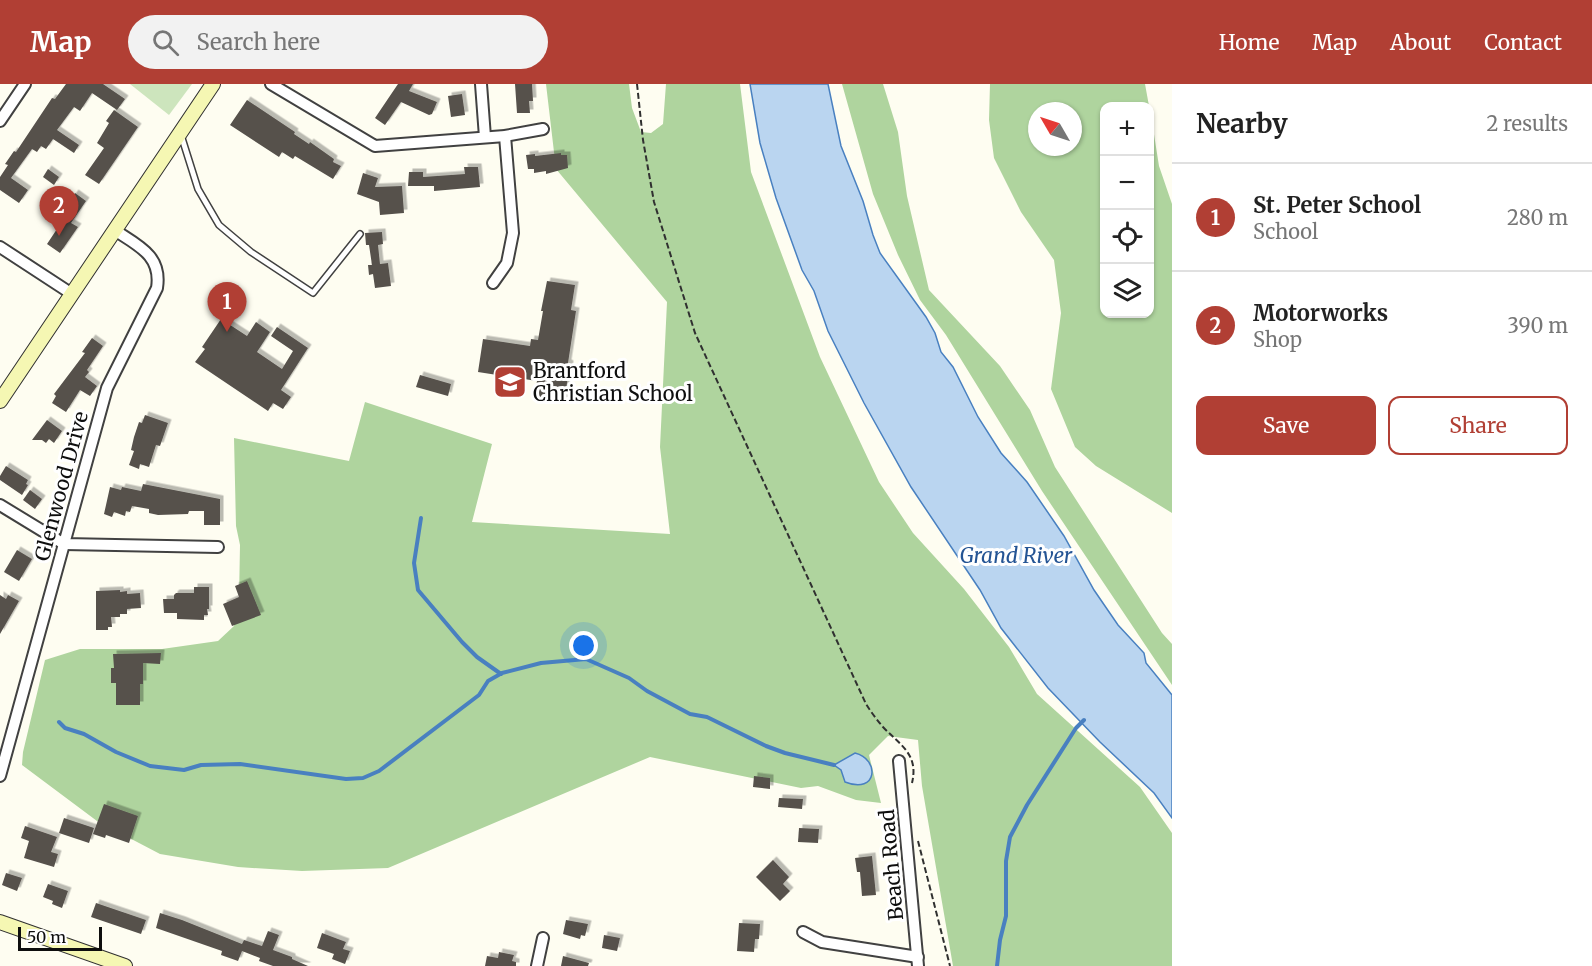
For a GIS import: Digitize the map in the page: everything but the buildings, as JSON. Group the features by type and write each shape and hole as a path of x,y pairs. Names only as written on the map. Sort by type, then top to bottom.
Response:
{"main road":[{"path":"0,401 213,84"},
{"path":"0,922 126,966"}],"street":[{"path":"0,121 25,84"},
{"path":"271,84 375,146 505,136 543,129"},
{"path":"481,84 485,137"},
{"path":"493,283 507,263 513,233 505,136"},
{"name":"Glenwood Drive","path":"1,768 107,388 157,288 158,269 152,260 142,248 116,231"},
{"path":"0,247 72,294"},
{"path":"0,505 64,544 218,547"},
{"name":"Beach Road","path":"899,761 918,962"},
{"path":"803,932 822,942 918,962"},
{"path":"537,966 543,938"}],"lane":[{"path":"180,133 198,189 219,225 251,252 313,293 360,234"}],"path":[{"path":"637,84 654,202 695,333 866,704 881,725 909,752 915,772 910,791"},
{"path":"917,833 950,966"}],"green space":[{"path":"130,84 192,84 169,115"},
{"path":"546,84 629,84 632,108 641,132 651,133 663,124 666,84 740,84 751,172 820,357 879,482 913,533 964,589 1009,647 1037,694 1140,787 1172,833 1172,966 953,966 922,786 918,740 888,736 869,755 881,803 856,800 818,786 801,788 650,757 388,868 302,871 238,867 160,854 97,821 22,765 23,752 45,660 80,649 162,649 218,641 234,626 239,600 240,545 236,526 234,438 349,461 365,402 492,444 472,522 670,534 660,447 667,302 556,169"},
{"path":"842,84 883,84 898,132 907,196 929,290 1000,366 1030,410 1055,467 1162,633 1172,644 1172,685 1042,491 946,335 920,300 898,255 873,194"},
{"path":"990,84 1145,84 1148,102 1100,102 1100,318 1154,318 1154,134 1159,166 1172,204 1172,513 1096,466 1075,447 1051,389 1061,313 1054,260 1021,212 994,158 989,120"}],"water":[{"name":"Grand River","path":"750,84 828,84 841,146 863,201 880,253 926,317 935,333 941,352 953,367 978,417 1001,453 1027,482 1064,536 1094,590 1118,625 1144,653 1146,663 1172,695 1172,818 1154,793 1048,688 1001,628 980,590 911,487 864,403 828,331 814,291 802,270 776,198 760,143"},
{"path":"855,753 869,762 872,768 872,775 864,784 856,785 845,782 841,770 834,765"}],"waterway":[{"path":"421,518 414,563 418,590 462,642 477,657 501,674"},
{"path":"59,722 65,728 84,734 116,752 150,766 184,770 201,765 240,764 346,779 363,778 379,771 479,695 488,681 502,673 541,663 586,659 629,678 647,691 690,714 707,717 785,753 834,765"},
{"path":"997,966 1006,916 1006,861 1010,837 1027,805 1076,728 1084,720"}],"place":[{"name":"Motorworks","path":"59,236"},
{"name":"St. Peter School","path":"227,332"},
{"name":"Brantford Christian School","path":"510,382"}]}
